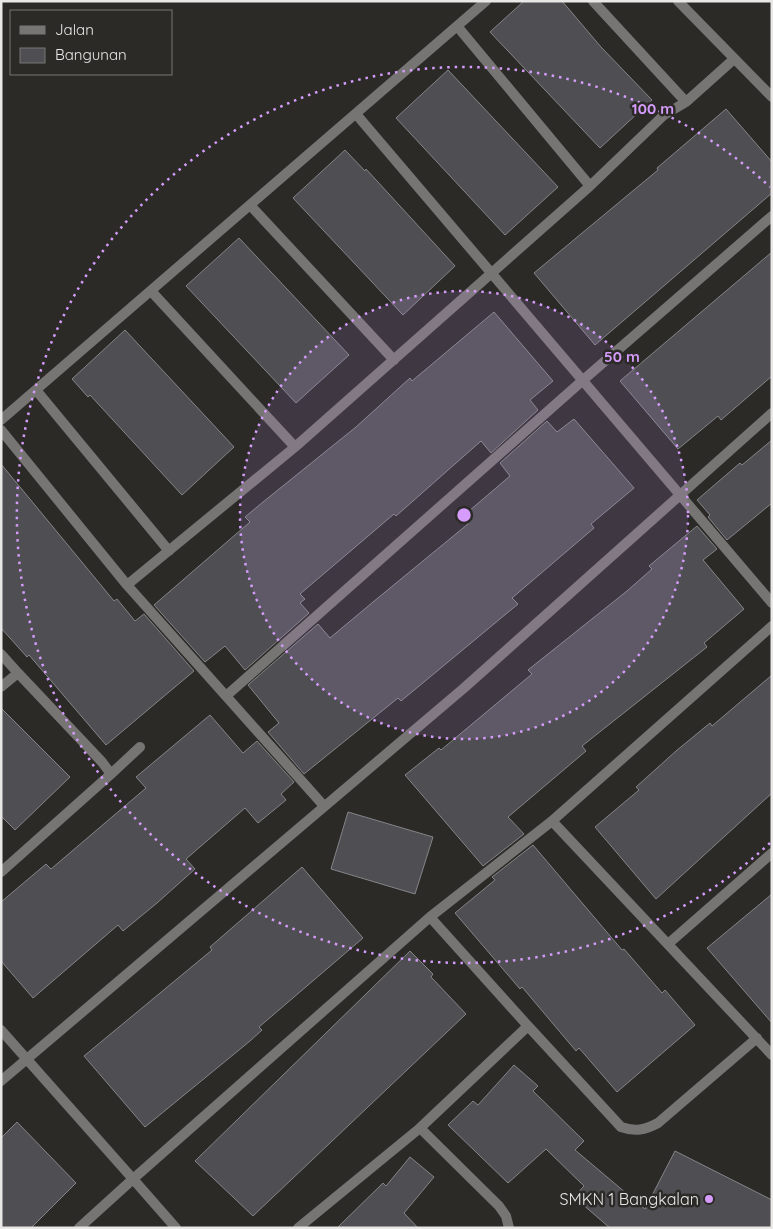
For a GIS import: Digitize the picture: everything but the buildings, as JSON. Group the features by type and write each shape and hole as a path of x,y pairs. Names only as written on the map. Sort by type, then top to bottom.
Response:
{"street":[{"path":"1,420 486,1"},
{"path":"592,1 686,102"},
{"path":"678,1 772,97"},
{"path":"457,26 590,186"},
{"path":"127,585 295,447 590,186 664,115 686,102 734,59"},
{"path":"356,114 492,272 679,496 772,603"},
{"path":"250,205 394,360"},
{"path":"226,696 582,381 772,216"},
{"path":"151,291 295,447"},
{"path":"36,390 169,551"},
{"path":"1,1081 464,688 772,413"},
{"path":"1,430 127,585 324,806"},
{"path":"79,1228 430,916 552,821 772,626"},
{"path":"1,654 111,774"},
{"path":"1,687 18,673"},
{"path":"1,872 140,747"},
{"path":"552,821 772,1055"},
{"path":"668,944 772,853"},
{"path":"430,916 621,1127 637,1130 648,1129 658,1123 757,1038"},
{"path":"298,1228 420,1128 528,1026"},
{"path":"1,1030 176,1228"},
{"path":"420,1128 500,1206 506,1216 508,1228"}],"place":[{"name":"SMKN 1 Bangkalan","path":"709,1199"}]}
